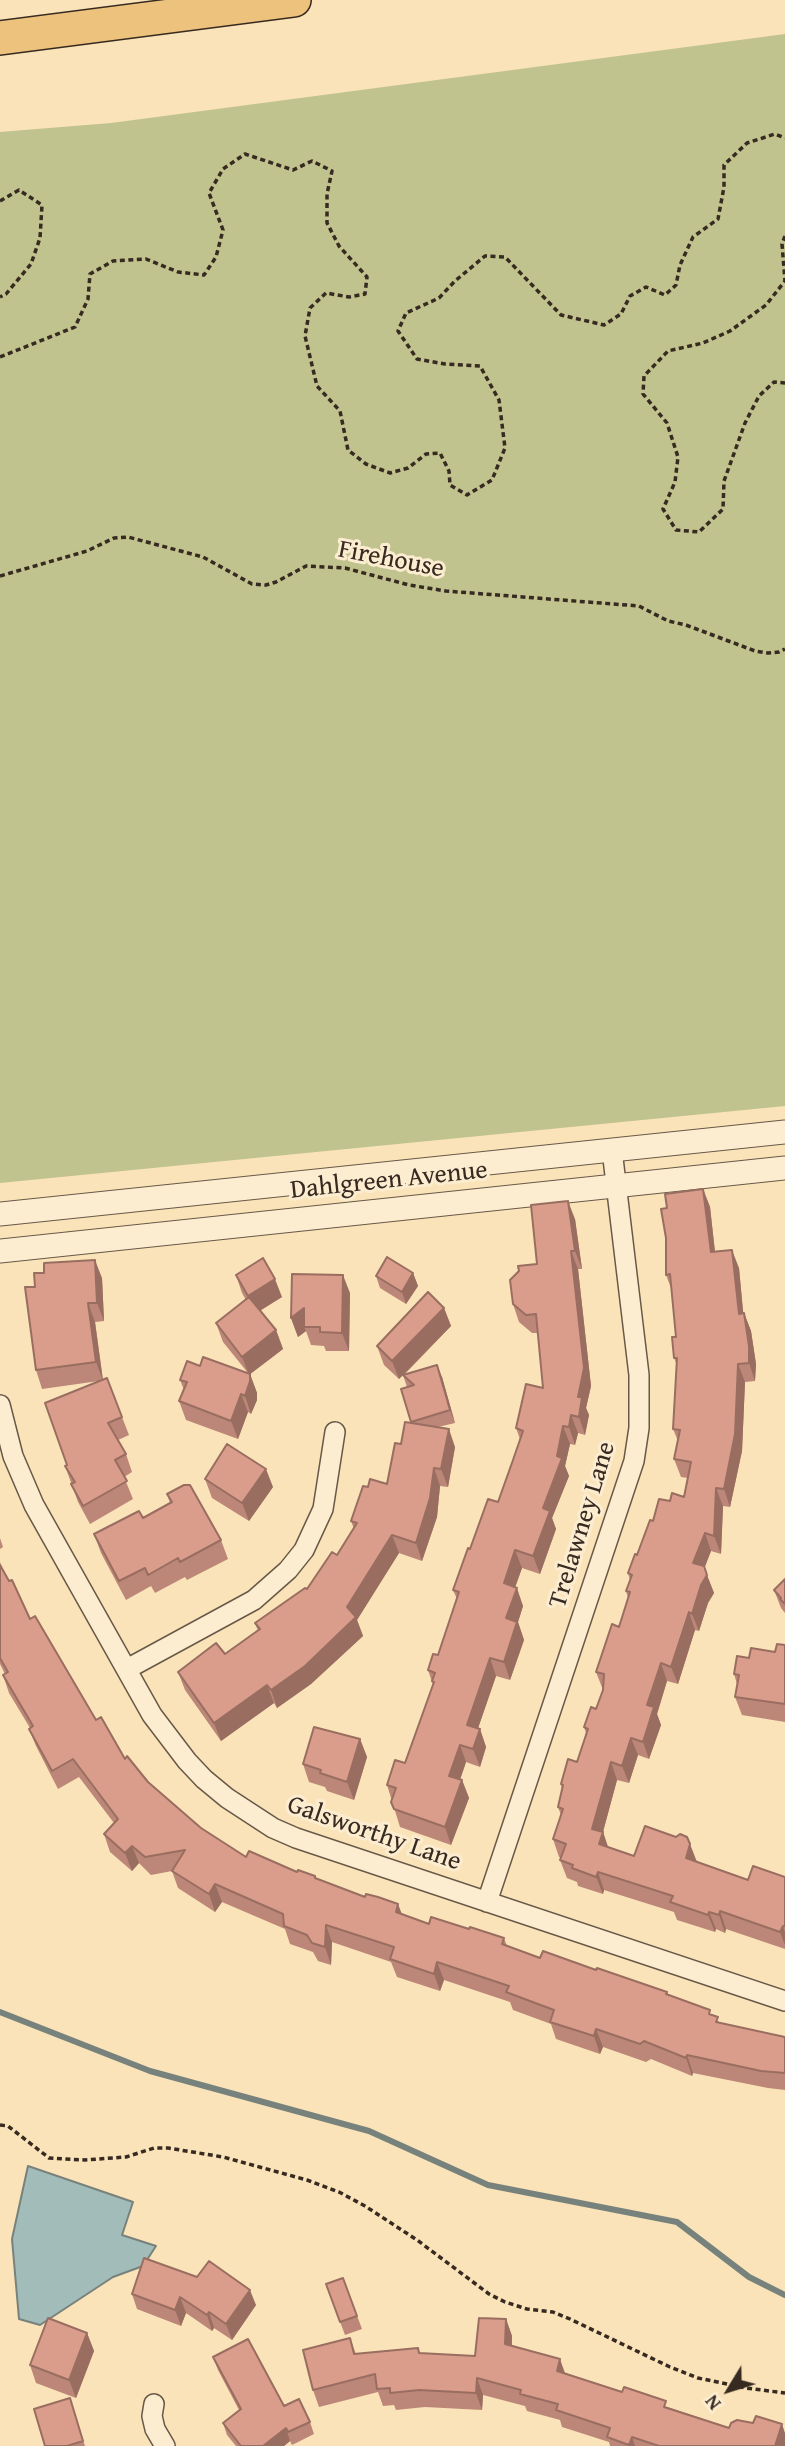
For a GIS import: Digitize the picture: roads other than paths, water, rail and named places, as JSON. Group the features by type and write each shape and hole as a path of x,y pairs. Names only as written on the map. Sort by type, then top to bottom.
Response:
{"highway":[{"path":"0,38 294,0"}],"street":[{"name":"Dahlgreen Avenue","path":"0,1214 785,1132"},
{"name":"Trelawney Lane","path":"487,1902 634,1461 639,1428 639,1374 612,1150"},
{"name":"Dahlgreen Avenue","path":"0,1251 785,1168"},
{"name":"Galsworthy Lane","path":"0,1405 13,1456 34,1504 152,1715 204,1779 249,1813 296,1838 785,2001"},
{"path":"127,1669 254,1600 288,1570 304,1549 323,1510 335,1432"},
{"path":"154,2404 152,2416 155,2429 165,2446"}],"water":[{"path":"28,2166 133,2202 122,2235 156,2246 143,2266 113,2277 40,2325 19,2319 12,2239"}],"waterway":[{"path":"0,2012 150,2071 369,2131 488,2185 677,2222 749,2277 785,2295"}]}
